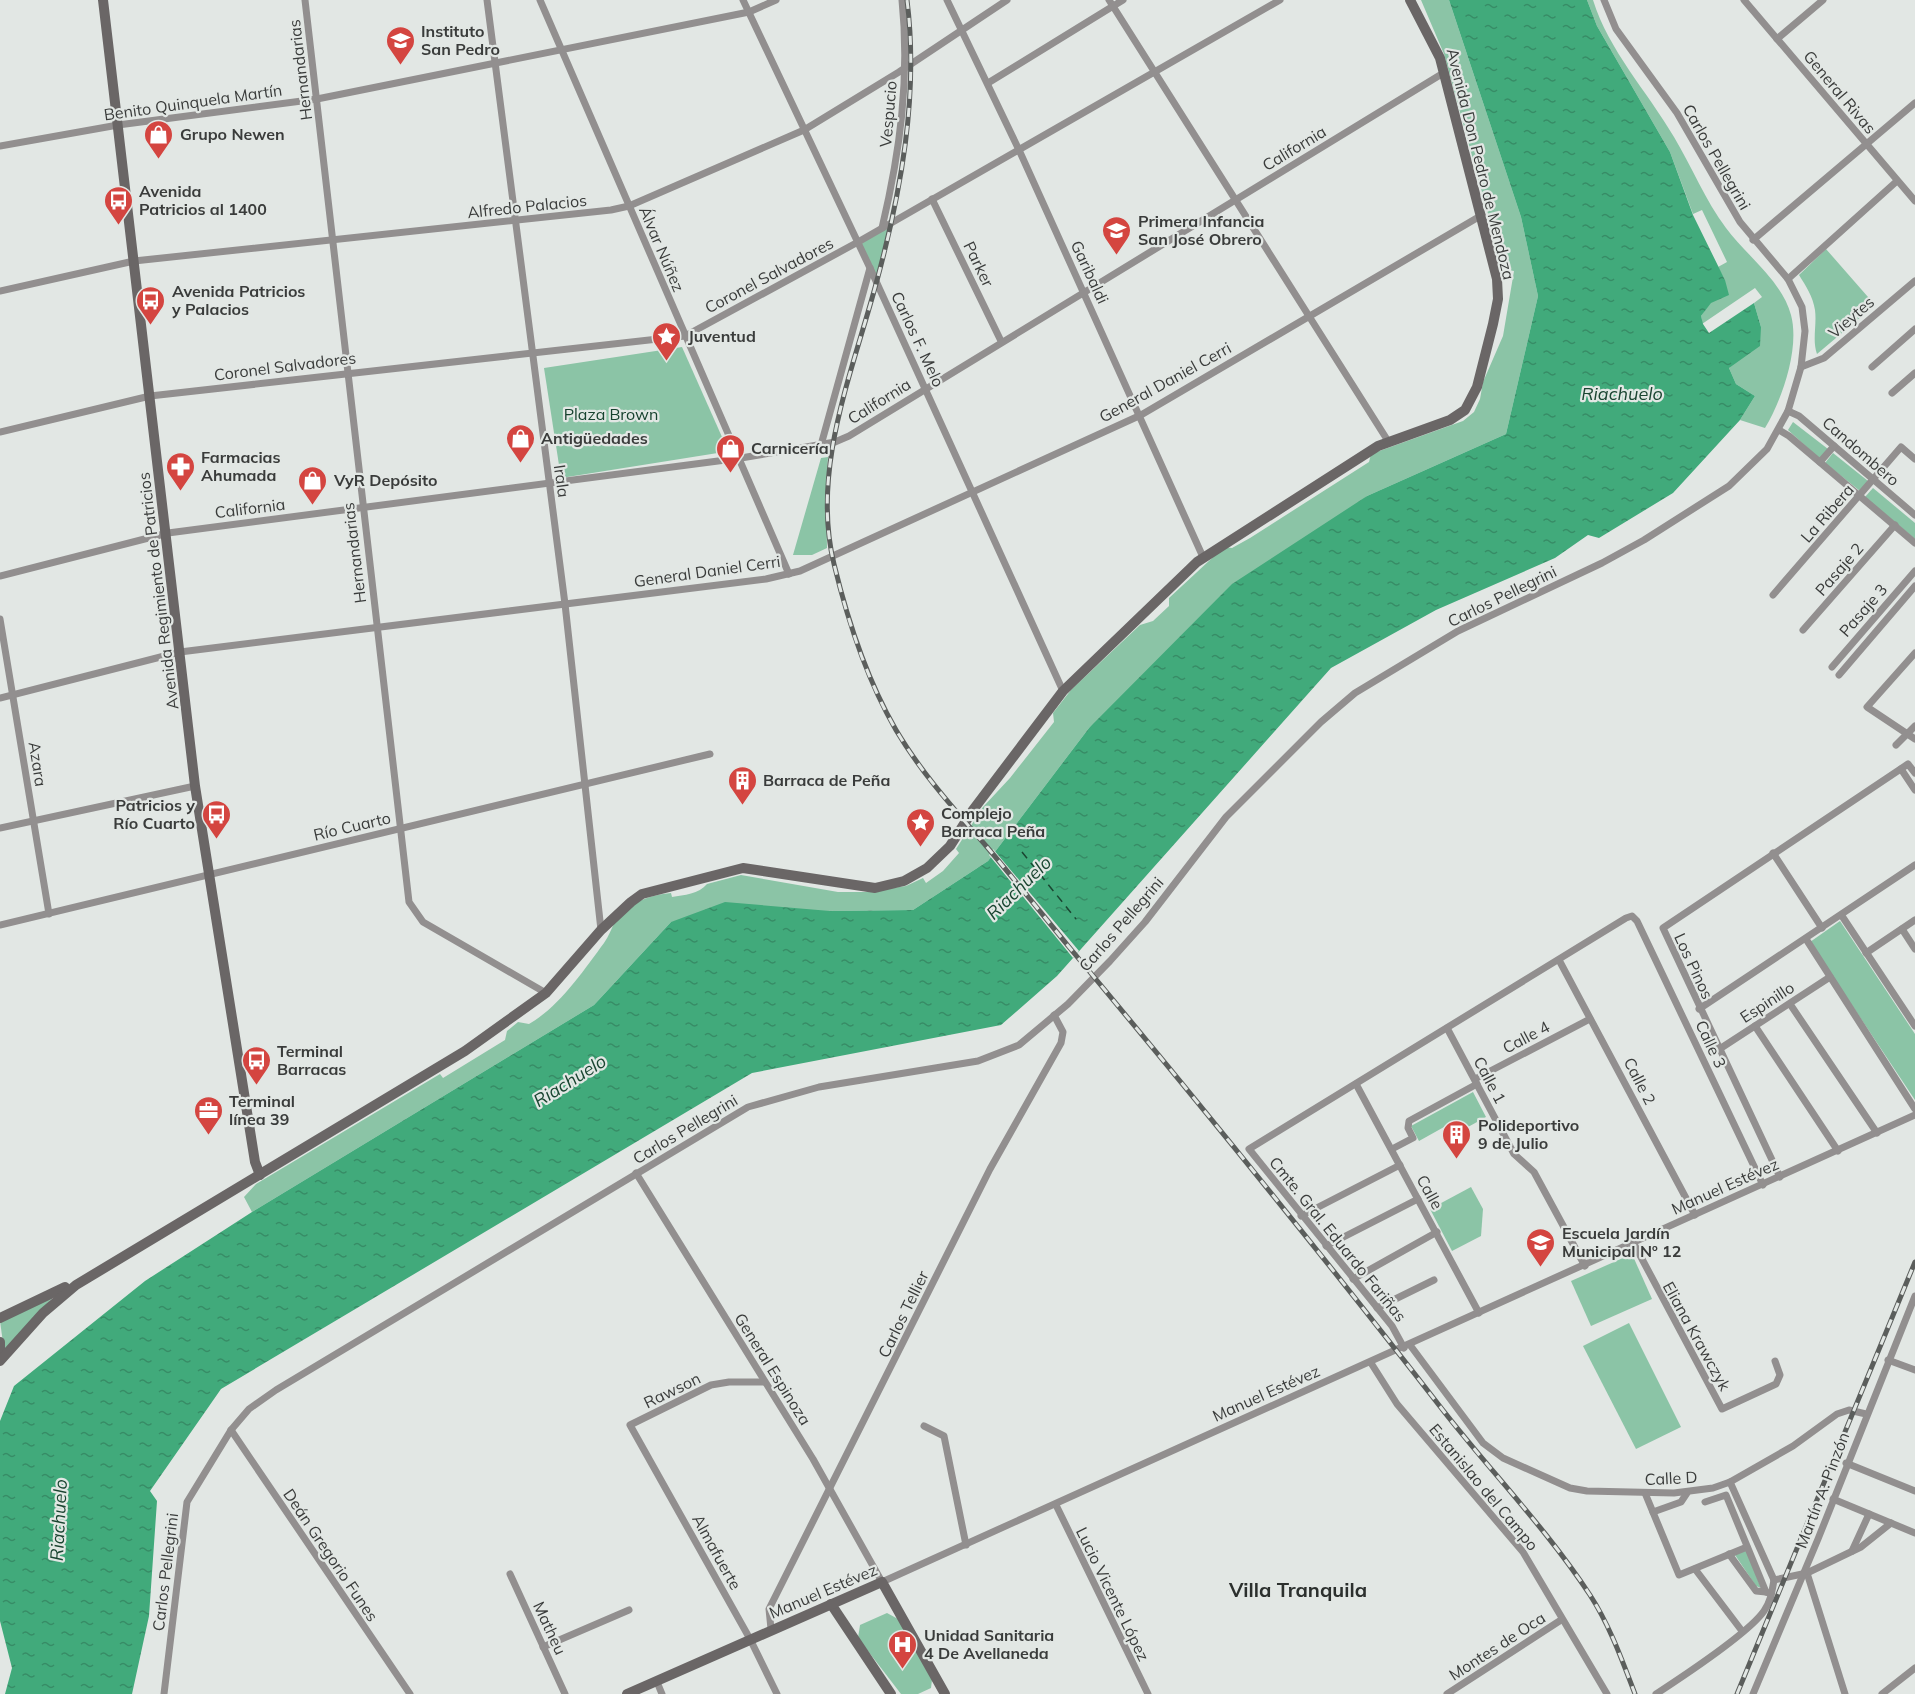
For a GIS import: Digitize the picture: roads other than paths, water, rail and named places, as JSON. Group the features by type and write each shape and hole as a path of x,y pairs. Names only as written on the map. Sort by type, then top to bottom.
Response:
{"main road":[{"name":"Avenida Regimiento de Patricios","path":"103,0 168,533 195,786 255,1162 260,1175"},
{"name":"Avenida Don Pedro de Mendoza","path":"0,1360 43,1312 65,1292 447,1063 546,993 601,930 642,894 681,886 730,870 755,869 865,888 890,886 912,878 933,863 950,846 976,806 1063,691 1203,557 1388,441 1456,417 1468,406 1477,387 1498,299 1496,275 1482,215 1466,164 1445,72 1435,45 1410,0"},
{"name":"Avenida Don Pedro de Mendoza","path":"0,1318 90,1276"},
{"path":"0,1342 0,1360"},
{"path":"882,1582 941,1693"},
{"name":"Manuel Estévez","path":"627,1694 882,1582"},
{"path":"831,1604 891,1694"}],"street":[{"name":"Hernandarias","path":"305,0 408,896 415,914 431,927 546,993"},
{"name":"Irala","path":"487,0 565,604 601,930"},
{"name":"Álvar Núñez","path":"540,0 685,336 741,458 789,574"},
{"name":"Carlos F. Melo","path":"743,0 858,242 1063,691"},
{"name":"Benito Quinquela Martín","path":"0,146 118,125 317,99 749,12 776,0"},
{"name":"Vespucio","path":"882,228 899,148 906,68 902,0"},
{"name":"Garibaldi","path":"947,0 988,83 1141,415 1203,557"},
{"name":"Alfredo Palacios","path":"0,291 134,261 514,221 629,206 804,130 906,68 1007,0"},
{"path":"988,83 1111,3 1123,0"},
{"name":"Coronel Salvadores","path":"0,432 150,396 347,372 685,336 858,242 1280,0"},
{"name":"Carlos Pellegrini","path":"164,1694 184,1513 190,1494 231,1430 249,1409 276,1390 636,1173 759,1102 819,1087 988,1059 1019,1046 1054,1015 1139,929 1226,818 1321,722 1355,693 1458,631 1602,563 1644,540 1729,486 1767,449 1788,411 1801,367 1804,321 1802,307 1788,279 1753,240 1725,199 1677,113 1616,29 1604,0"},
{"name":"General Rivas","path":"1744,0 1915,201"},
{"path":"1777,39 1823,0"},
{"path":"1111,3 1388,441"},
{"name":"California","path":"0,576 168,533 741,458 821,445 849,436 1001,341 1445,72"},
{"path":"1753,240 1915,103"},
{"path":"1788,279 1897,181"},
{"name":"Parker","path":"932,199 1001,341"},
{"name":"General Daniel Cerri","path":"0,698 180,652 766,579 789,574 828,559 1141,415 1482,215"},
{"path":"821,445 870,268"},
{"name":"Vieytes","path":"1801,367 1824,358 1915,281"},
{"path":"1872,367 1915,329"},
{"path":"1892,393 1915,373"},
{"name":"Candombero","path":"1788,411 1799,416 1915,515"},
{"name":"Candombero","path":"1779,430 1915,543"},
{"path":"1820,462 1834,446"},
{"name":"La Ribera","path":"1773,595 1901,447 1915,459"},
{"name":"Pasaje 2","path":"1803,630 1895,525"},
{"name":"Pasaje 3","path":"1832,667 1915,571"},
{"name":"Pasaje 3","path":"1839,675 1915,586"},
{"name":"Azara","path":"0,619 50,914"},
{"path":"1915,653 1867,707 1915,740"},
{"path":"1896,746 1915,726"},
{"name":"Río Cuarto","path":"0,925 586,782 710,754"},
{"path":"1822,928 1773,853 1908,764 1915,774"},
{"path":"1901,769 1915,790"},
{"path":"0,828 195,786"},
{"name":"Los Pinos","path":"1773,853 1663,928 1718,1050 1780,1177"},
{"path":"1699,1009 1842,916 1915,865"},
{"name":"Calle 3","path":"1559,960 1632,916 1763,1185"},
{"path":"1842,916 1915,1026"},
{"path":"1866,953 1915,920"},
{"path":"1902,929 1915,949"},
{"path":"1806,939 1915,1109"},
{"path":"1356,1084 1559,960"},
{"name":"Calle 2","path":"1559,960 1695,1215"},
{"name":"Espinillo","path":"1718,1050 1830,977"},
{"path":"1790,1004 1877,1133"},
{"name":"Carlos Tellier","path":"771,1629 769,1609 990,1169 1061,1043 1063,1032 1054,1015"},
{"name":"Calle 4","path":"1392,1149 1413,1138 1408,1128 1409,1121 1476,1081 1590,1019"},
{"path":"1755,1026 1838,1151"},
{"name":"Calle 1","path":"1447,1028 1514,1154 1534,1172 1585,1266"},
{"name":"Cmte. Gral. Eduardo Fariñas","path":"1356,1084 1249,1149 1472,1429"},
{"name":"Calle","path":"1356,1084 1479,1313"},
{"name":"Manuel Estévez","path":"882,1582 1407,1347 1915,1115"},
{"path":"1301,1216 1400,1165"},
{"name":"General Espinoza","path":"636,1173 831,1489 882,1582"},
{"path":"1326,1246 1418,1199"},
{"path":"1353,1279 1437,1232"},
{"name":"Eliana Krawczyk","path":"1634,1244 1722,1409 1776,1383 1780,1375 1775,1361"},
{"path":"1377,1308 1434,1280"},
{"name":"Martín A. Pinzón","path":"1753,1694 1805,1574 1846,1463 1915,1296"},
{"path":"1888,1360 1915,1370"},
{"name":"Estanislao del Campo","path":"1371,1363 1397,1404 1523,1552 1550,1594 1561,1620 1607,1694"},
{"name":"Rawson","path":"630,1425 711,1385 729,1382 764,1382"},
{"name":"Calle D","path":"1472,1429 1483,1443 1503,1458 1570,1488 1687,1493 1730,1482 1793,1446 1837,1414 1849,1410 1866,1414"},
{"name":"Almafuerte","path":"630,1425 750,1639 777,1694"},
{"path":"924,1426 944,1436 966,1545"},
{"name":"Deán Gregorio Funes","path":"231,1430 410,1694"},
{"path":"1846,1463 1915,1491"},
{"path":"1656,1694 1763,1613 1774,1580 1730,1482"},
{"path":"1645,1493 1679,1575 1747,1547"},
{"path":"1653,1512 1681,1502 1687,1493"},
{"path":"1705,1502 1726,1495 1769,1593"},
{"path":"1833,1499 1915,1533"},
{"name":"Lucio Vicente López","path":"1056,1505 1148,1694"},
{"path":"1851,1553 1869,1514"},
{"path":"1774,1580 1805,1574 1851,1553 1888,1528 1891,1523"},
{"path":"1729,1554 1756,1591 1769,1593"},
{"path":"1695,1569 1742,1631"},
{"name":"Matheu","path":"510,1574 565,1694"},
{"path":"1805,1574 1845,1694"},
{"path":"543,1647 629,1610"},
{"name":"Montes de Oca","path":"1447,1694 1561,1620"},
{"path":"1882,1694 1915,1668"},
{"path":"657,1682 662,1694"}],"water":[{"name":"Riachuelo","path":"1449,0 1587,0 1597,26 1670,152 1693,215 1725,280 1729,295 1711,303 1701,316 1703,324 1709,333 1754,303 1761,327 1760,346 1729,368 1736,384 1755,396 1740,420 1673,493 1599,538 1588,535 1555,558 1436,610 1331,668 1057,976 1001,1025 752,1073 221,1389 150,1491 157,1501 149,1616 132,1694 5,1694 12,1668 0,1621 0,1421 14,1386 145,1281 252,1212 594,1005 671,922 725,902 830,911 913,910 988,861 1089,728 1232,584 1367,496 1506,434 1538,296 1521,217"}],"railway":[{"path":"907,0 911,72 900,179 876,284 837,422 827,493 828,529 834,564 845,607 867,670 896,730 939,791 1211,1119 1573,1570 1604,1619 1635,1694"},
{"path":"1737,1694 1915,1262"}],"place":[{"name":"Instituto San Pedro","path":"400,66"},
{"name":"Grupo Newen","path":"159,160"},
{"name":"Avenida Patricios al 1400","path":"118,226"},
{"name":"Primera Infancia San José Obrero","path":"1117,256"},
{"name":"Avenida Patricios y Palacios","path":"151,326"},
{"name":"Juventud","path":"667,362"},
{"name":"Antigüedades","path":"520,464"},
{"name":"Carnicería","path":"730,474"},
{"name":"Farmacias Ahumada","path":"180,492"},
{"name":"VyR Depósito","path":"313,506"},
{"name":"Barraca de Peña","path":"742,806"},
{"name":"Patricios y Río Cuarto","path":"216,840"},
{"name":"Complejo Barraca Peña","path":"920,848"},
{"name":"Terminal Barracas","path":"256,1086"},
{"name":"Terminal línea 39","path":"208,1136"},
{"name":"Polideportivo 9 de Julio","path":"1457,1160"},
{"name":"Escuela Jardín Municipal Nº 12","path":"1541,1268"},
{"name":"Unidad Sanitaria 4 De Avellaneda","path":"903,1670"}],"district":[{"name":"Villa Tranquila","path":"1298,1590"}],"park label":[{"name":"Plaza Brown","path":"611,414"}]}
